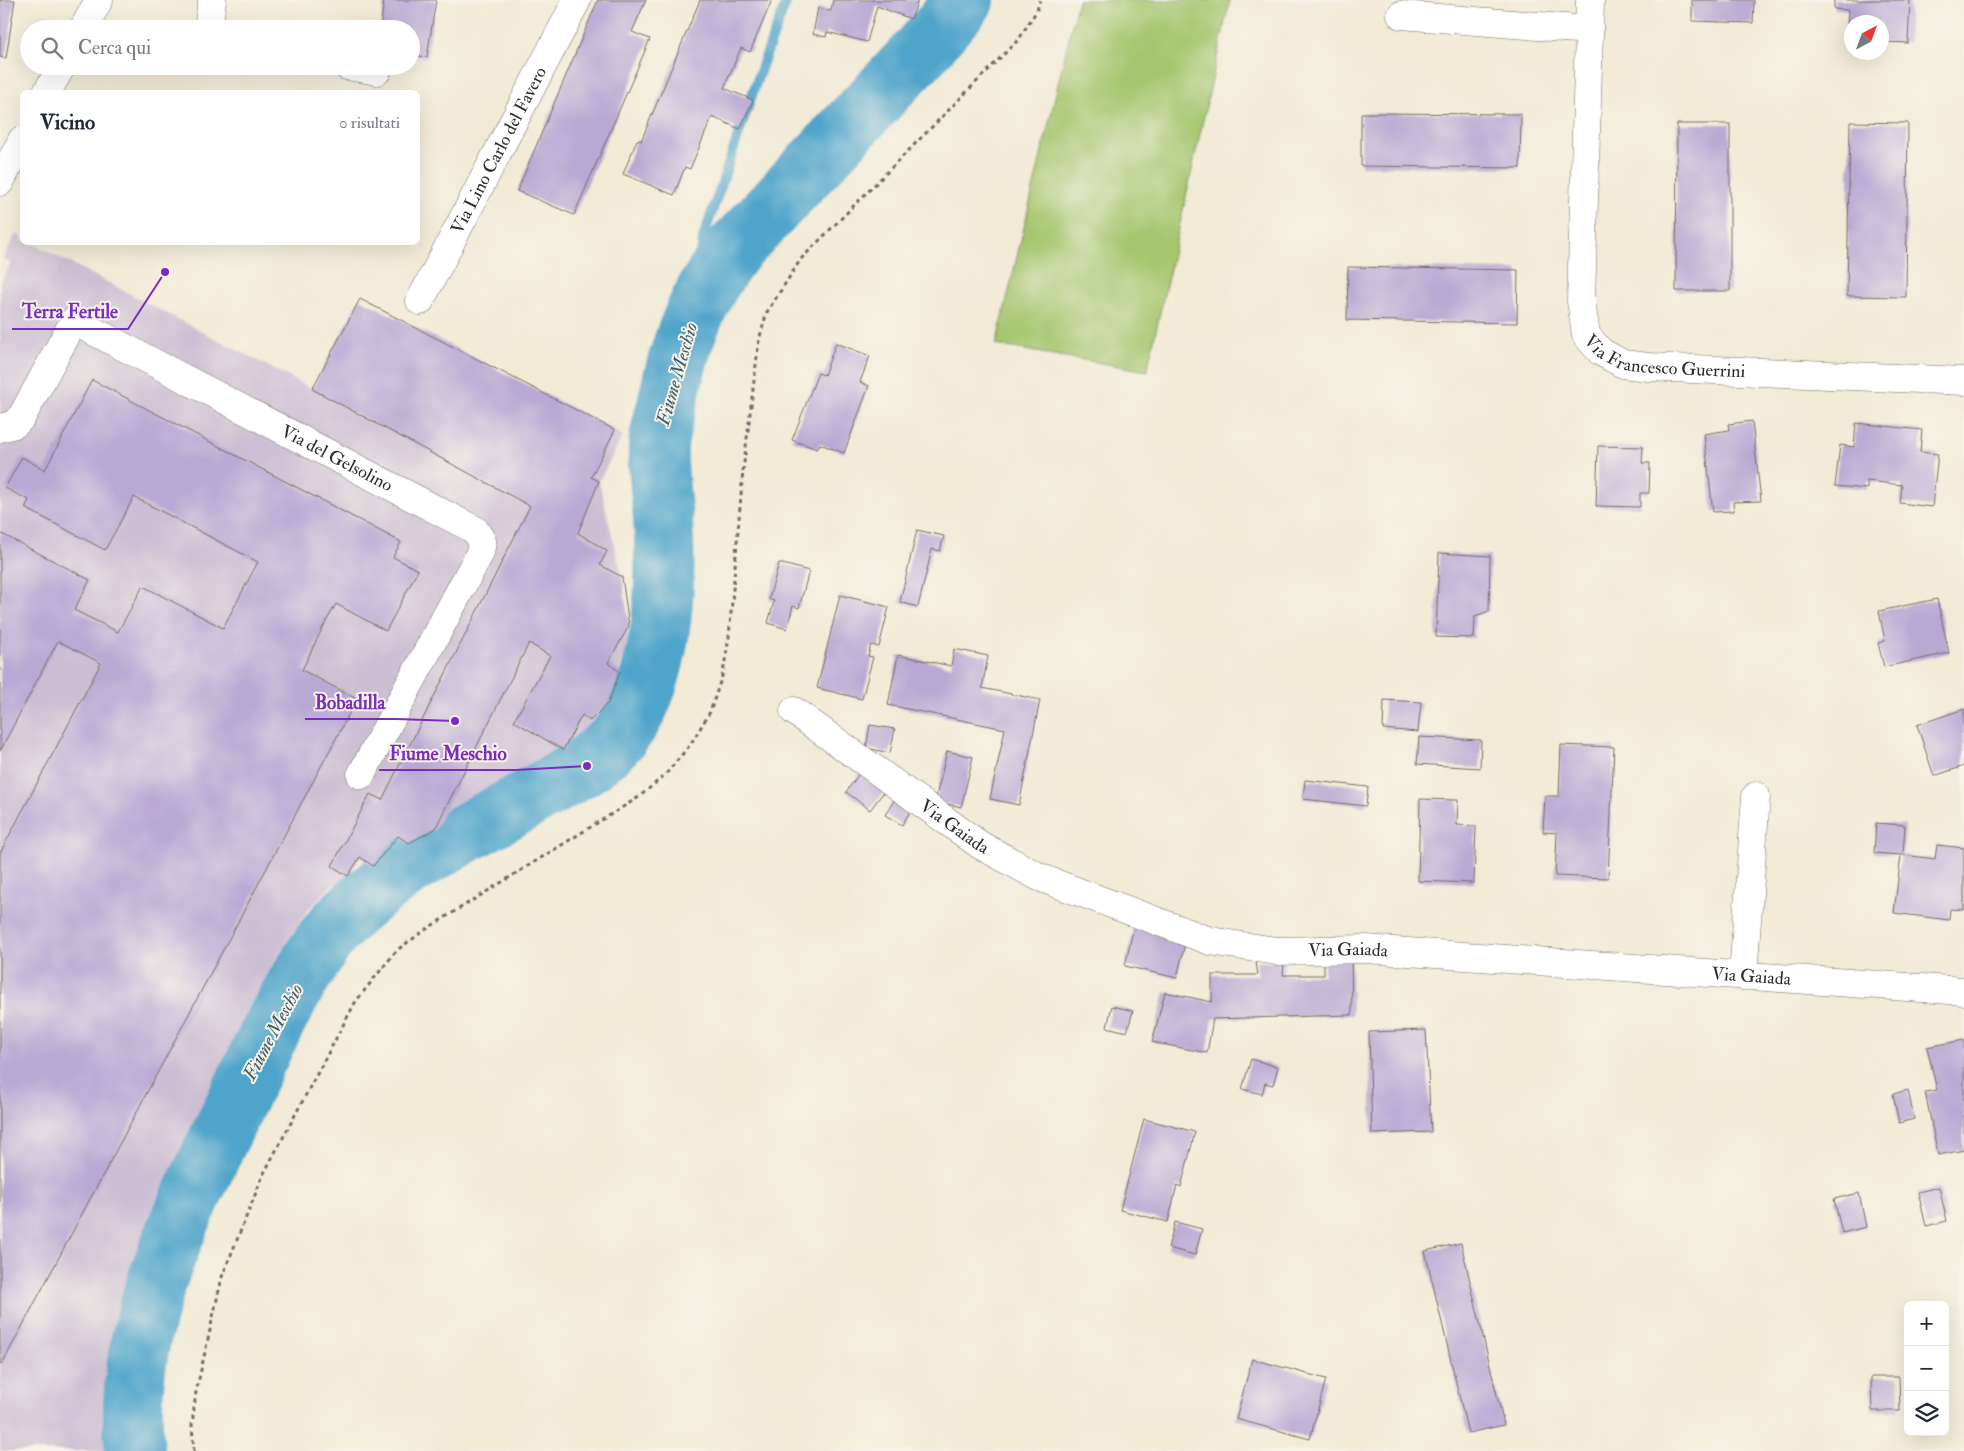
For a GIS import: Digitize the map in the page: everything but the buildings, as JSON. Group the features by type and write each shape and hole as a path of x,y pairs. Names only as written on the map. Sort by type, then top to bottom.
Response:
{"street":[{"path":"88,20 99,0"},
{"path":"209,20 212,0"},
{"name":"Via Lino Carlo del Favero","path":"420,301 577,0"},
{"name":"Via Francesco Guerrini","path":"1590,0 1581,301 1586,335 1601,352 1623,364 1648,367 1964,381"},
{"path":"1400,15 1588,30"},
{"path":"49,90 57,75"},
{"path":"0,182 20,144"},
{"name":"Via del Gelsolino","path":"0,428 15,424 21,418 74,321 475,530 482,541 480,553 361,775"},
{"name":"Via Gaiada","path":"794,711 980,845 1039,877 1210,941 1276,951 1365,949 1964,991"},
{"path":"1743,976 1756,796"}],"path":[{"path":"194,1451 192,1424 196,1392 222,1277 263,1175 356,1001 391,957 412,939 639,797 666,774 690,745 710,712 723,673 729,637 742,471 759,340 768,312 801,259 1019,39 1037,10 1040,0"}],"shaded area":[{"path":"16,234 20,236 20,245 36,245 312,389 360,299 623,436 599,481 622,577 629,626 626,650 608,703 590,721 582,734 563,750 560,749 435,829 373,866 359,857 348,876 331,886 308,910 277,956 205,1102 165,1193 130,1289 113,1352 109,1386 112,1451 0,1451 0,284 11,263 3,259"}],"green space":[{"path":"1078,0 1230,0 1147,371 996,345"}],"waterway":[{"path":"699,301 703,238 763,63 787,0"},
{"name":"Fiume Meschio","path":"135,1451 133,1405 137,1360 160,1272 196,1187 287,1000 324,941 340,922 368,896 431,853 577,771 603,752 625,729 644,693 652,670 657,645 661,619 664,568 658,447 677,362 699,303 734,249 922,50 964,0"}],"place":[{"name":"Terra Fertile","path":"165,272"},
{"name":"Bobadilla","path":"455,721"},
{"name":"Fiume Meschio","path":"587,766"}]}
